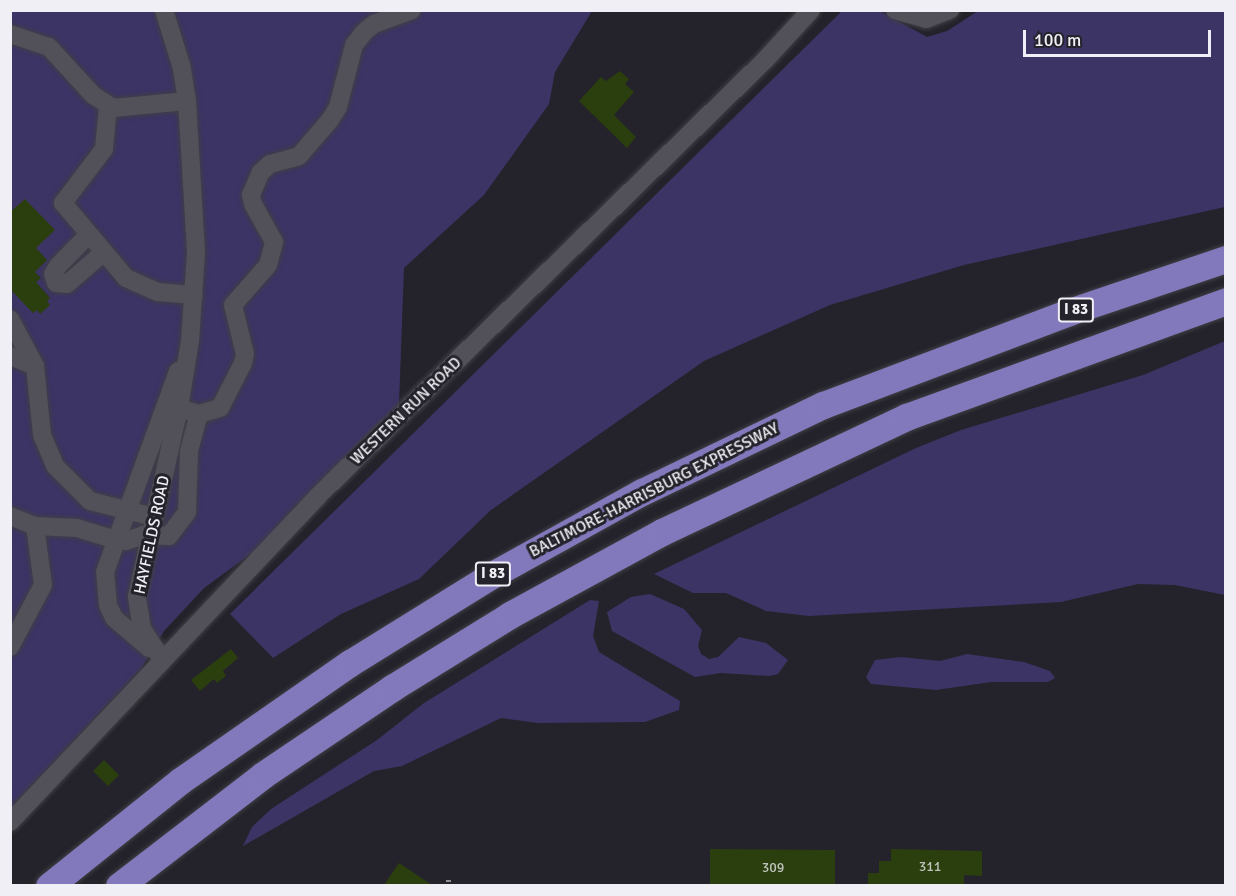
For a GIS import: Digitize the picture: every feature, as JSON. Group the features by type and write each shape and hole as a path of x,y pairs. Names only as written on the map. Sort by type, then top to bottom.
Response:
{"highway":[{"name":"BALTIMORE-HARRISBURG EXPRESSWAY","path":"49,885 180,781 350,663 584,523 733,446 824,405 1028,327 1226,259"},
{"name":"I 83","path":"119,885 263,775 392,688 510,615 652,537 906,417 1226,301"}],"street":[{"name":"HAYFIELDS ROAD","path":"161,658 142,629 138,612 139,583 179,408 190,341 194,295 195,191 187,101 181,64 164,10"},
{"path":"179,408 199,414 212,412 227,400 245,354 233,305 268,265 274,242 253,204 255,183 270,164 307,149 330,120 338,107 354,45 364,32 374,24 412,10"},
{"name":"WESTERN RUN ROAD","path":"10,822 161,658 319,495 765,60 811,10"},
{"path":"895,10 926,19 950,10"},
{"path":"10,34 49,48 108,106 126,109 187,101"},
{"path":"108,106 104,149 63,203 120,273 141,287 194,295"},
{"path":"88,235 58,266 53,274 56,283 67,284 103,253"},
{"path":"10,320 35,366 42,435 54,466 90,501 154,517"},
{"name":"HAYFIELDS ROAD","path":"161,658 128,632 108,605 105,572 190,341"},
{"path":"10,356 35,366"},
{"path":"10,516 35,526 77,528 116,540 169,536 183,522 187,512 189,451 199,414"},
{"path":"10,647 43,585 35,526"}],"path":[{"path":"446,881 451,881"}],"shaded area":[{"path":"10,11 592,11 555,72 549,104 484,195 404,268 399,404 259,548 204,588 164,631 141,669 11,807"},
{"path":"842,11 880,11 927,37 947,31 978,11 1225,11 1225,207 964,265 830,305 704,361 491,510 419,579 341,614 273,658 230,614"},
{"path":"1225,341 1225,595 1175,585 1138,584 1061,602 809,616 766,611 726,593 693,593 654,574 916,448 961,430 1143,375"},
{"path":"650,594 684,609 702,630 698,646 701,654 709,659 718,657 739,637 766,643 788,660 778,674 769,676 721,673 695,677 612,631 607,612 631,597"},
{"path":"590,600 599,601 593,636 599,652 680,701 679,710 645,722 538,723 501,718 402,766 374,771 243,846 252,827 271,809 377,740 424,703"},
{"path":"967,654 1024,662 1050,671 1055,678 1048,682 991,682 936,690 871,684 866,677 875,660 901,657 940,661"}],"building":[{"path":"620,71 629,79 625,84 634,92 614,115 636,137 627,148 579,101 601,77 606,81"},
{"path":"25,199 55,230 36,248 47,260 35,272 41,278 36,282 50,298 47,301 50,305 40,314 37,310 33,313 10,289 10,212"},
{"path":"231,649 238,658 223,671 226,676 217,683 214,679 200,691 191,680"},
{"path":"104,760 119,775 108,786 93,771"},
{"path":"710,849 835,850 835,885 710,885"},
{"path":"891,849 982,851 982,876 964,875 964,885 868,885 868,873 879,873 879,861 891,861"},
{"path":"399,863 432,885 384,885"}]}
